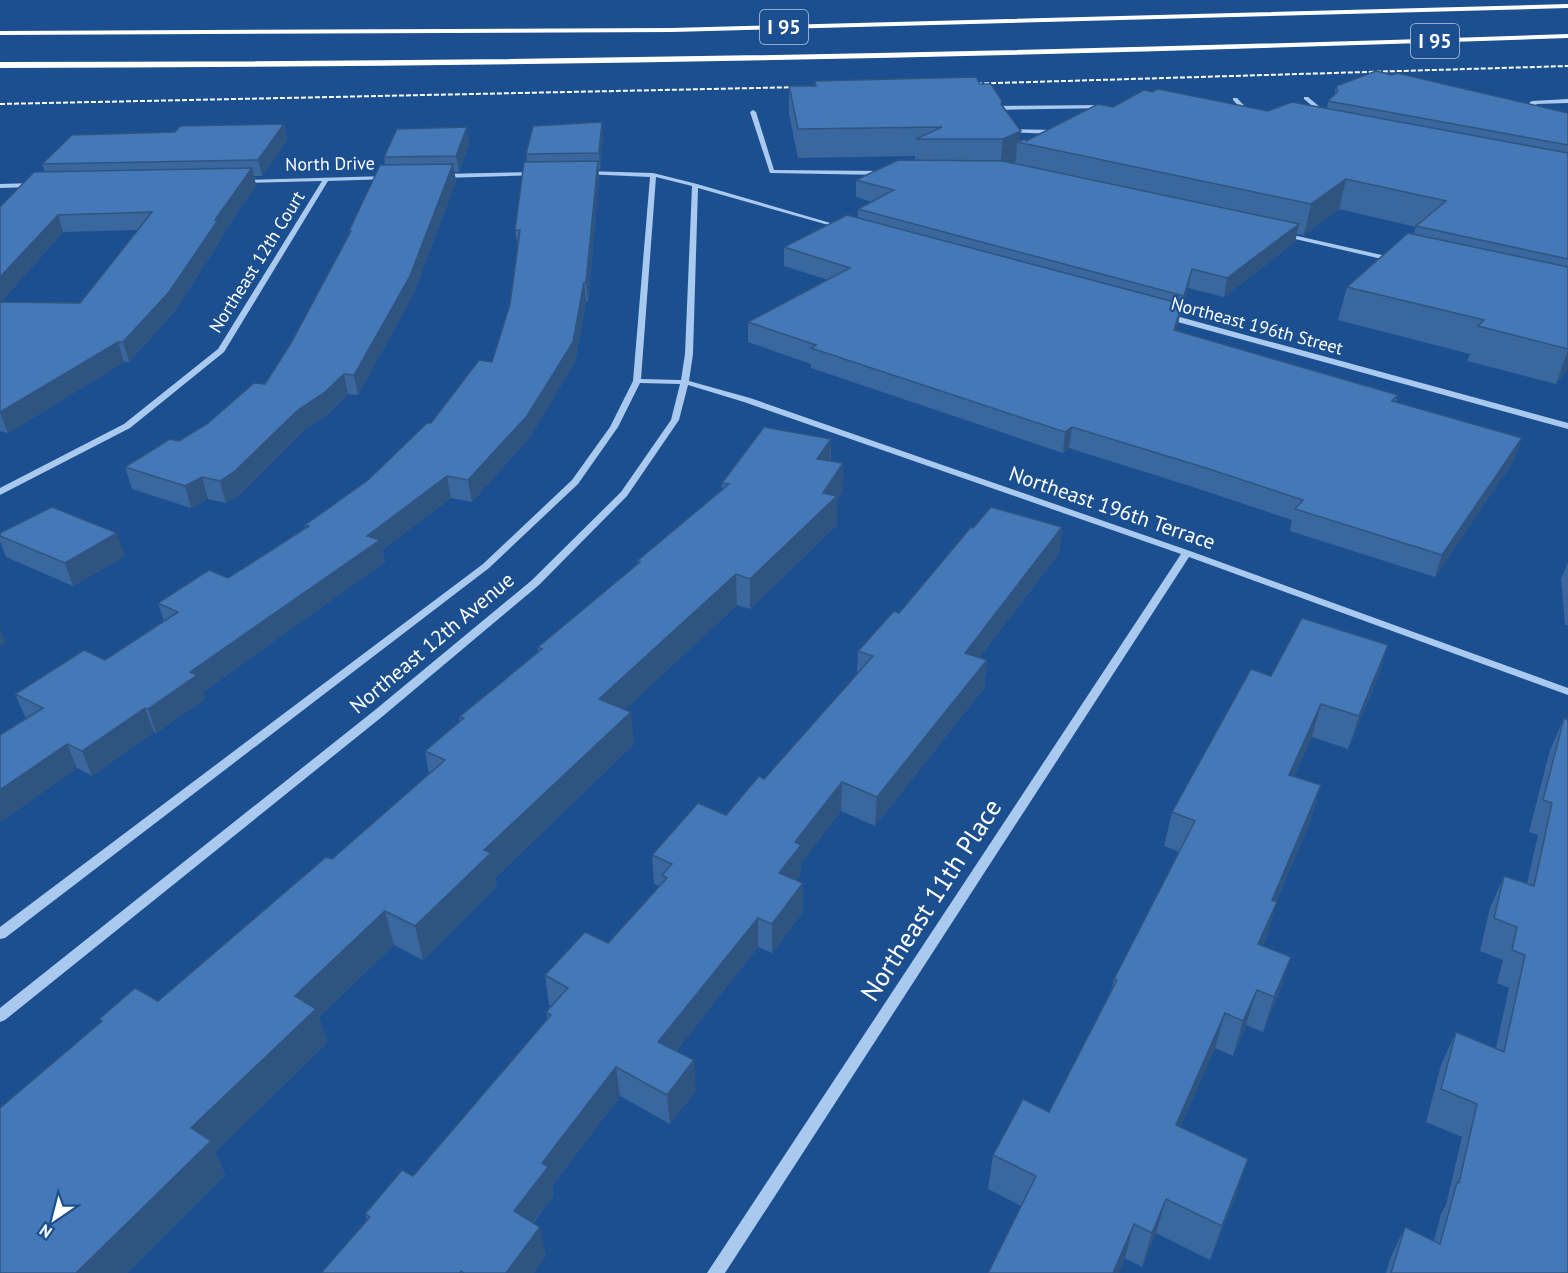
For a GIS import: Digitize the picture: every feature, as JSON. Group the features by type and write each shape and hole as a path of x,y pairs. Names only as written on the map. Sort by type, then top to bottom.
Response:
{"highway":[{"name":"I 95","path":"0,33 672,30 1568,6"},
{"path":"1498,18 1568,15"},
{"path":"724,50 1064,43 1568,28"},
{"path":"0,42 489,40 863,35"},
{"name":"I 95","path":"0,65 689,61 1301,45 1568,35"}],"street":[{"path":"1235,99 1255,119 1243,117"},
{"path":"1306,99 1328,116 1321,124"},
{"path":"1568,101 1532,103 1548,119 1568,123"},
{"path":"994,108 1119,107"},
{"path":"753,112 772,172 887,173"},
{"path":"1003,131 1070,132"},
{"path":"582,173 653,176 695,185 847,229"},
{"path":"430,177 547,174"},
{"name":"Northeast 12th Avenue","path":"0,934 486,566 575,482 614,427 637,381 653,176"},
{"name":"North Drive","path":"233,181 396,177"},
{"name":"Northeast 12th Court","path":"0,492 127,426 221,350 326,179"},
{"path":"0,186 46,185"},
{"name":"Northeast 12th Avenue","path":"0,1016 379,713 535,583 624,494 675,420 685,382 689,354 695,185"},
{"path":"1280,234 1407,262"},
{"name":"Northeast 196th Street","path":"1156,314 1568,426"},
{"name":"Northeast 196th Terrace","path":"637,381 685,382 747,400 1187,553 1568,692"},
{"name":"Northeast 11th Place","path":"715,1273 1187,553"}],"building":[{"path":"1376,71 1392,75 1397,73 1568,113 1568,145 1328,101 1338,91 1336,86"},
{"path":"976,77 980,84 991,84 1002,101 1001,104 1021,131 1003,139 916,139 942,127 798,129 789,86 816,86 815,81"},
{"path":"1158,89 1268,111 1292,102 1568,153 1568,259 1416,226 1446,201 1346,179 1311,204 1017,142 1025,139 1026,141 1098,104 1113,107 1144,90 1152,92"},
{"path":"602,122 599,153 526,154 533,126"},
{"path":"284,124 258,160 42,164 72,135 175,132 180,126"},
{"path":"467,127 456,156 384,157 397,129"},
{"path":"898,160 1003,161 1299,224 1227,278 1192,269 1184,296 858,209 894,190 856,180"},
{"path":"598,161 586,282 584,282 573,342 527,416 468,480 447,476 367,536 380,540 190,672 197,675 82,751 67,744 0,790 0,735 43,708 15,694 84,650 105,660 178,612 158,603 209,570 228,578 309,526 305,525 368,480 427,423 431,423 479,360 492,362 510,304 520,230 515,230 524,162"},
{"path":"453,164 410,276 354,375 344,374 324,393 298,410 235,471 220,481 202,477 185,486 125,467 170,439 179,441 207,424 254,383 265,384 291,343 351,231 349,231 380,165"},
{"path":"252,168 215,220 218,220 169,292 123,342 118,342 0,412 0,302 80,303 152,212 58,215 0,277 0,207 34,172"},
{"path":"847,215 1182,304 1174,330 1398,395 1392,401 1522,438 1442,555 1295,509 1303,500 1072,427 1065,432 811,348 816,345 748,322 850,268 784,247"},
{"path":"1408,233 1568,267 1568,349 1478,326 1484,320 1347,287"},
{"path":"764,427 831,439 817,459 843,463 823,493 837,496 750,579 736,574 599,699 631,712 484,850 491,853 415,926 385,911 295,996 316,1009 191,1128 211,1141 76,1273 0,1273 0,1108 102,1021 99,1019 135,988 158,1001 326,857 332,859 445,760 425,751 464,718 459,717 542,649 538,647 729,484 722,483"},
{"path":"52,507 117,533 65,563 0,536 0,533"},
{"path":"991,507 1062,527 965,653 987,660 877,797 842,782 795,842 801,845 779,873 803,883 772,924 758,918 658,1042 694,1060 667,1095 616,1067 542,1163 548,1167 514,1211 540,1227 506,1273 464,1273 461,1271 460,1273 321,1273 370,1217 365,1214 402,1170 413,1176 551,1015 546,1012 568,988 545,975 585,932 608,943 667,878 662,875 672,864 652,855 698,803 726,815 759,776 764,779 873,656 858,651 894,611 899,613 971,527 973,528"},
{"path":"1302,618 1388,645 1359,716 1321,704 1289,775 1321,785 1272,900 1277,902 1258,944 1291,957 1274,997 1257,990 1243,1021 1225,1013 1176,1125 1248,1159 1222,1226 1166,1199 1152,1233 1134,1224 1113,1273 988,1273 1036,1176 993,1155 1023,1099 1049,1112 1195,821 1172,812 1251,669 1271,676"},
{"path":"1564,718 1568,720 1568,1273 1391,1273 1405,1227 1440,1244 1457,1182 1459,1183 1477,1104 1441,1089 1456,1032 1504,1052 1525,955 1512,950 1517,927 1494,918 1504,876 1534,886 1552,803 1543,800"}],"railway":[{"path":"963,84 1568,66"},
{"path":"0,104 804,87"}]}
